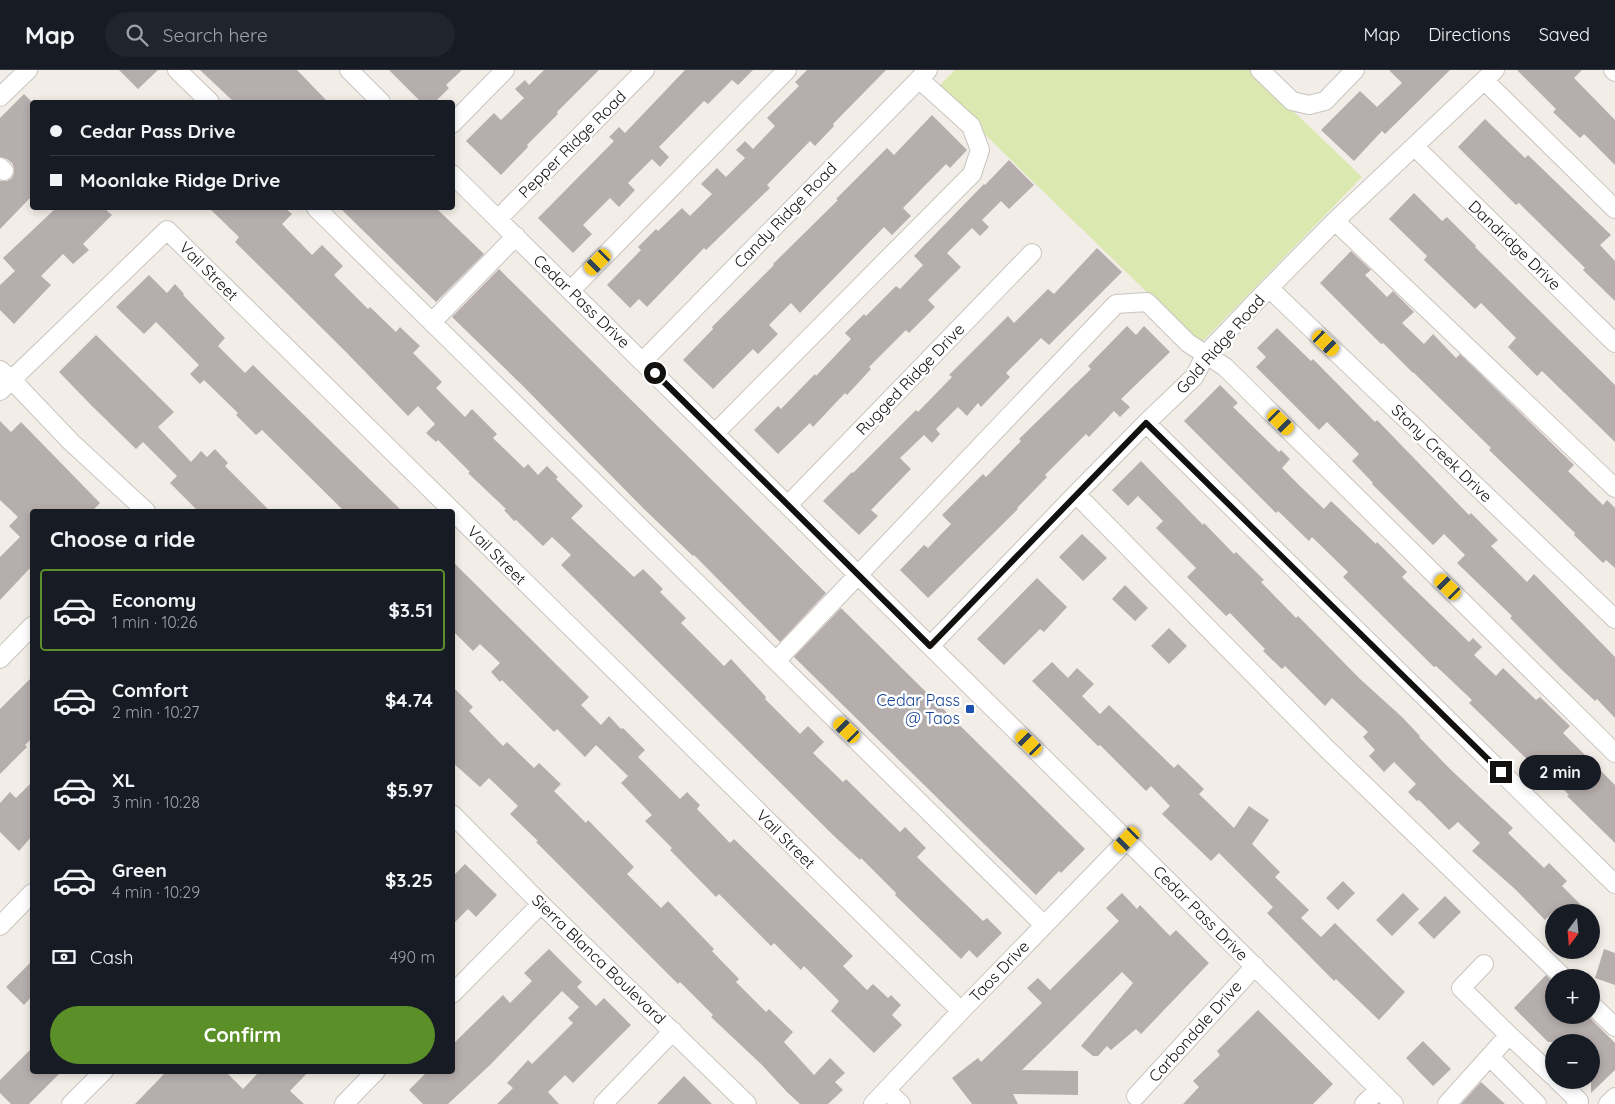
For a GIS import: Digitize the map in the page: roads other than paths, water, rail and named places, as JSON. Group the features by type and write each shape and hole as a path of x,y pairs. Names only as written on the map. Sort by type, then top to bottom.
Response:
{"street":[{"path":"0,97 27,70"},
{"path":"177,70 208,100"},
{"path":"455,121 505,70"},
{"name":"Pepper Ridge Road","path":"498,219 645,70"},
{"path":"570,290 787,70"},
{"path":"1260,70 1292,101 1309,105 1325,101 1356,70"},
{"path":"358,73 379,100"},
{"path":"715,433 972,174 980,150 971,126 924,74"},
{"name":"Candy Ridge Road","path":"643,361 924,74"},
{"path":"1489,75 1615,209"},
{"name":"Gold Ridge Road","path":"930,646 1076,494 1146,423 1194,378 1206,354 1269,288 1335,222 1489,75"},
{"name":"Dandridge Drive","path":"1415,147 1615,343"},
{"name":"Cedar Pass Drive","path":"455,177 1394,1104"},
{"path":"318,210 1044,925"},
{"path":"1335,222 1615,488"},
{"name":"Vail Street","path":"4,380 167,230 450,509"},
{"path":"432,322 516,236"},
{"name":"Rugged Ridge Drive","path":"788,505 1032,253"},
{"name":"Stony Creek Drive","path":"1269,288 1615,619"},
{"path":"776,661 1116,304 1147,302 1188,343 1225,367 1615,752"},
{"path":"4,380 143,509"},
{"path":"1146,423 1615,884"},
{"path":"1076,494 1326,748 1555,969"},
{"name":"Vail Street","path":"455,514 960,1011"},
{"path":"0,659 30,628"},
{"name":"Sierra Blanca Boulevard","path":"455,817 541,904 747,1104"},
{"name":"Taos Drive","path":"873,1104 960,1011 1127,840"},
{"path":"0,926 30,895"},
{"path":"455,991 541,904"},
{"path":"1484,964 1461,988 1545,1069"},
{"name":"Carbondale Drive","path":"1136,1096 1254,966"},
{"path":"1600,1012 1615,1026"},
{"path":"603,1104 673,1031"},
{"path":"1446,1104 1509,1035"},
{"path":"1490,1057 1537,1104"},
{"path":"70,1104 101,1074"},
{"path":"344,1104 373,1074"},
{"path":"1364,1104 1379,1089"},
{"path":"1566,1089 1579,1101 1576,1104"},
{"path":"887,1091 901,1104"},
{"path":"1608,1104 1615,1097"}],"place":[{"name":"Cedar Pass @ Taos","path":"970,709"}]}
